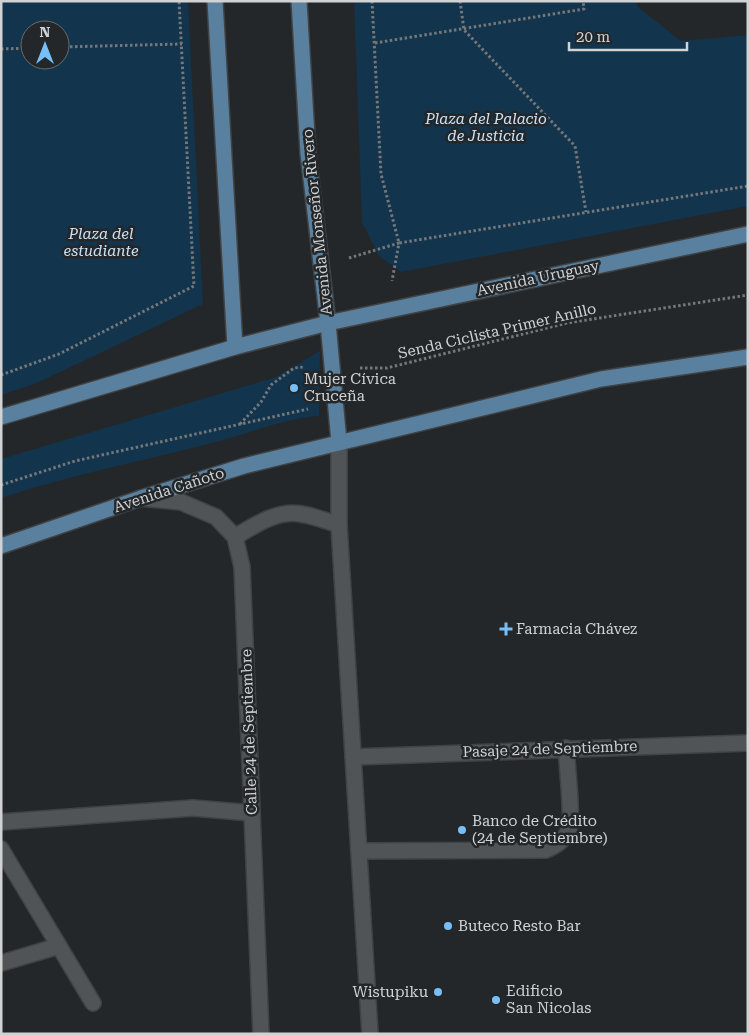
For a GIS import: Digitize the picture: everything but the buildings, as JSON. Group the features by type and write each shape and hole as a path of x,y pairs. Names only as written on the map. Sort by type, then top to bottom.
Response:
{"main road":[{"path":"215,1 235,348"},
{"name":"Avenida Monseñor Rivero","path":"300,1 308,153 322,266 339,442"},
{"name":"Avenida Uruguay","path":"328,323 748,234"},
{"path":"1,417 235,348 328,323"},
{"path":"339,442 601,378 748,357"},
{"name":"Avenida Cañoto","path":"1,546 225,471 339,442"}],"street":[{"path":"339,442 339,526 370,1034"},
{"path":"140,498 181,502 216,517 235,537 278,514 300,513 339,526"},
{"name":"Calle 24 de Septiembre","path":"235,537 242,567 261,1034"},
{"name":"Pasaje 24 de Septiembre","path":"353,757 748,743"},
{"path":"359,851 546,850 559,844 569,830 570,808 566,748"},
{"path":"1,822 193,808 252,813"},
{"path":"1,849 7,869 59,946 93,1003"},
{"path":"1,963 59,946"}],"path":[{"path":"1,375 59,354 194,286 179,1"},
{"path":"372,1 381,174 399,243 386,310"},
{"path":"460,1 464,30 575,146 586,212"},
{"path":"375,43 584,10 583,1"},
{"path":"70,48 182,44"},
{"path":"1,49 20,48"},
{"path":"322,266 399,243 748,186"},
{"name":"Senda Ciclista Primer Anillo","path":"240,424 262,402 271,385 294,368 303,367 309,371 387,368 567,324 748,294"},
{"path":"1,485 75,461 304,411 314,406"}],"green space":[{"name":"Plaza del estudiante","path":"1,1 188,1 203,304 37,383 1,395"},
{"name":"Plaza del Palacio de Justicia","path":"354,1 637,1 637,6 681,41 748,35 748,206 401,272 379,256 362,222"},
{"path":"320,351 319,416 278,423 212,443 80,475 1,498 1,459 276,377"}],"place":[{"name":"Mujer Cívica Cruceña","path":"294,388"},
{"name":"Farmacia Chávez","path":"506,629"},
{"name":"Banco de Crédito (24 de Septiembre)","path":"462,830"},
{"name":"Buteco Resto Bar","path":"448,926"},
{"name":"Wistupiku","path":"438,992"},
{"name":"Edificio San Nicolas","path":"496,1000"}]}
